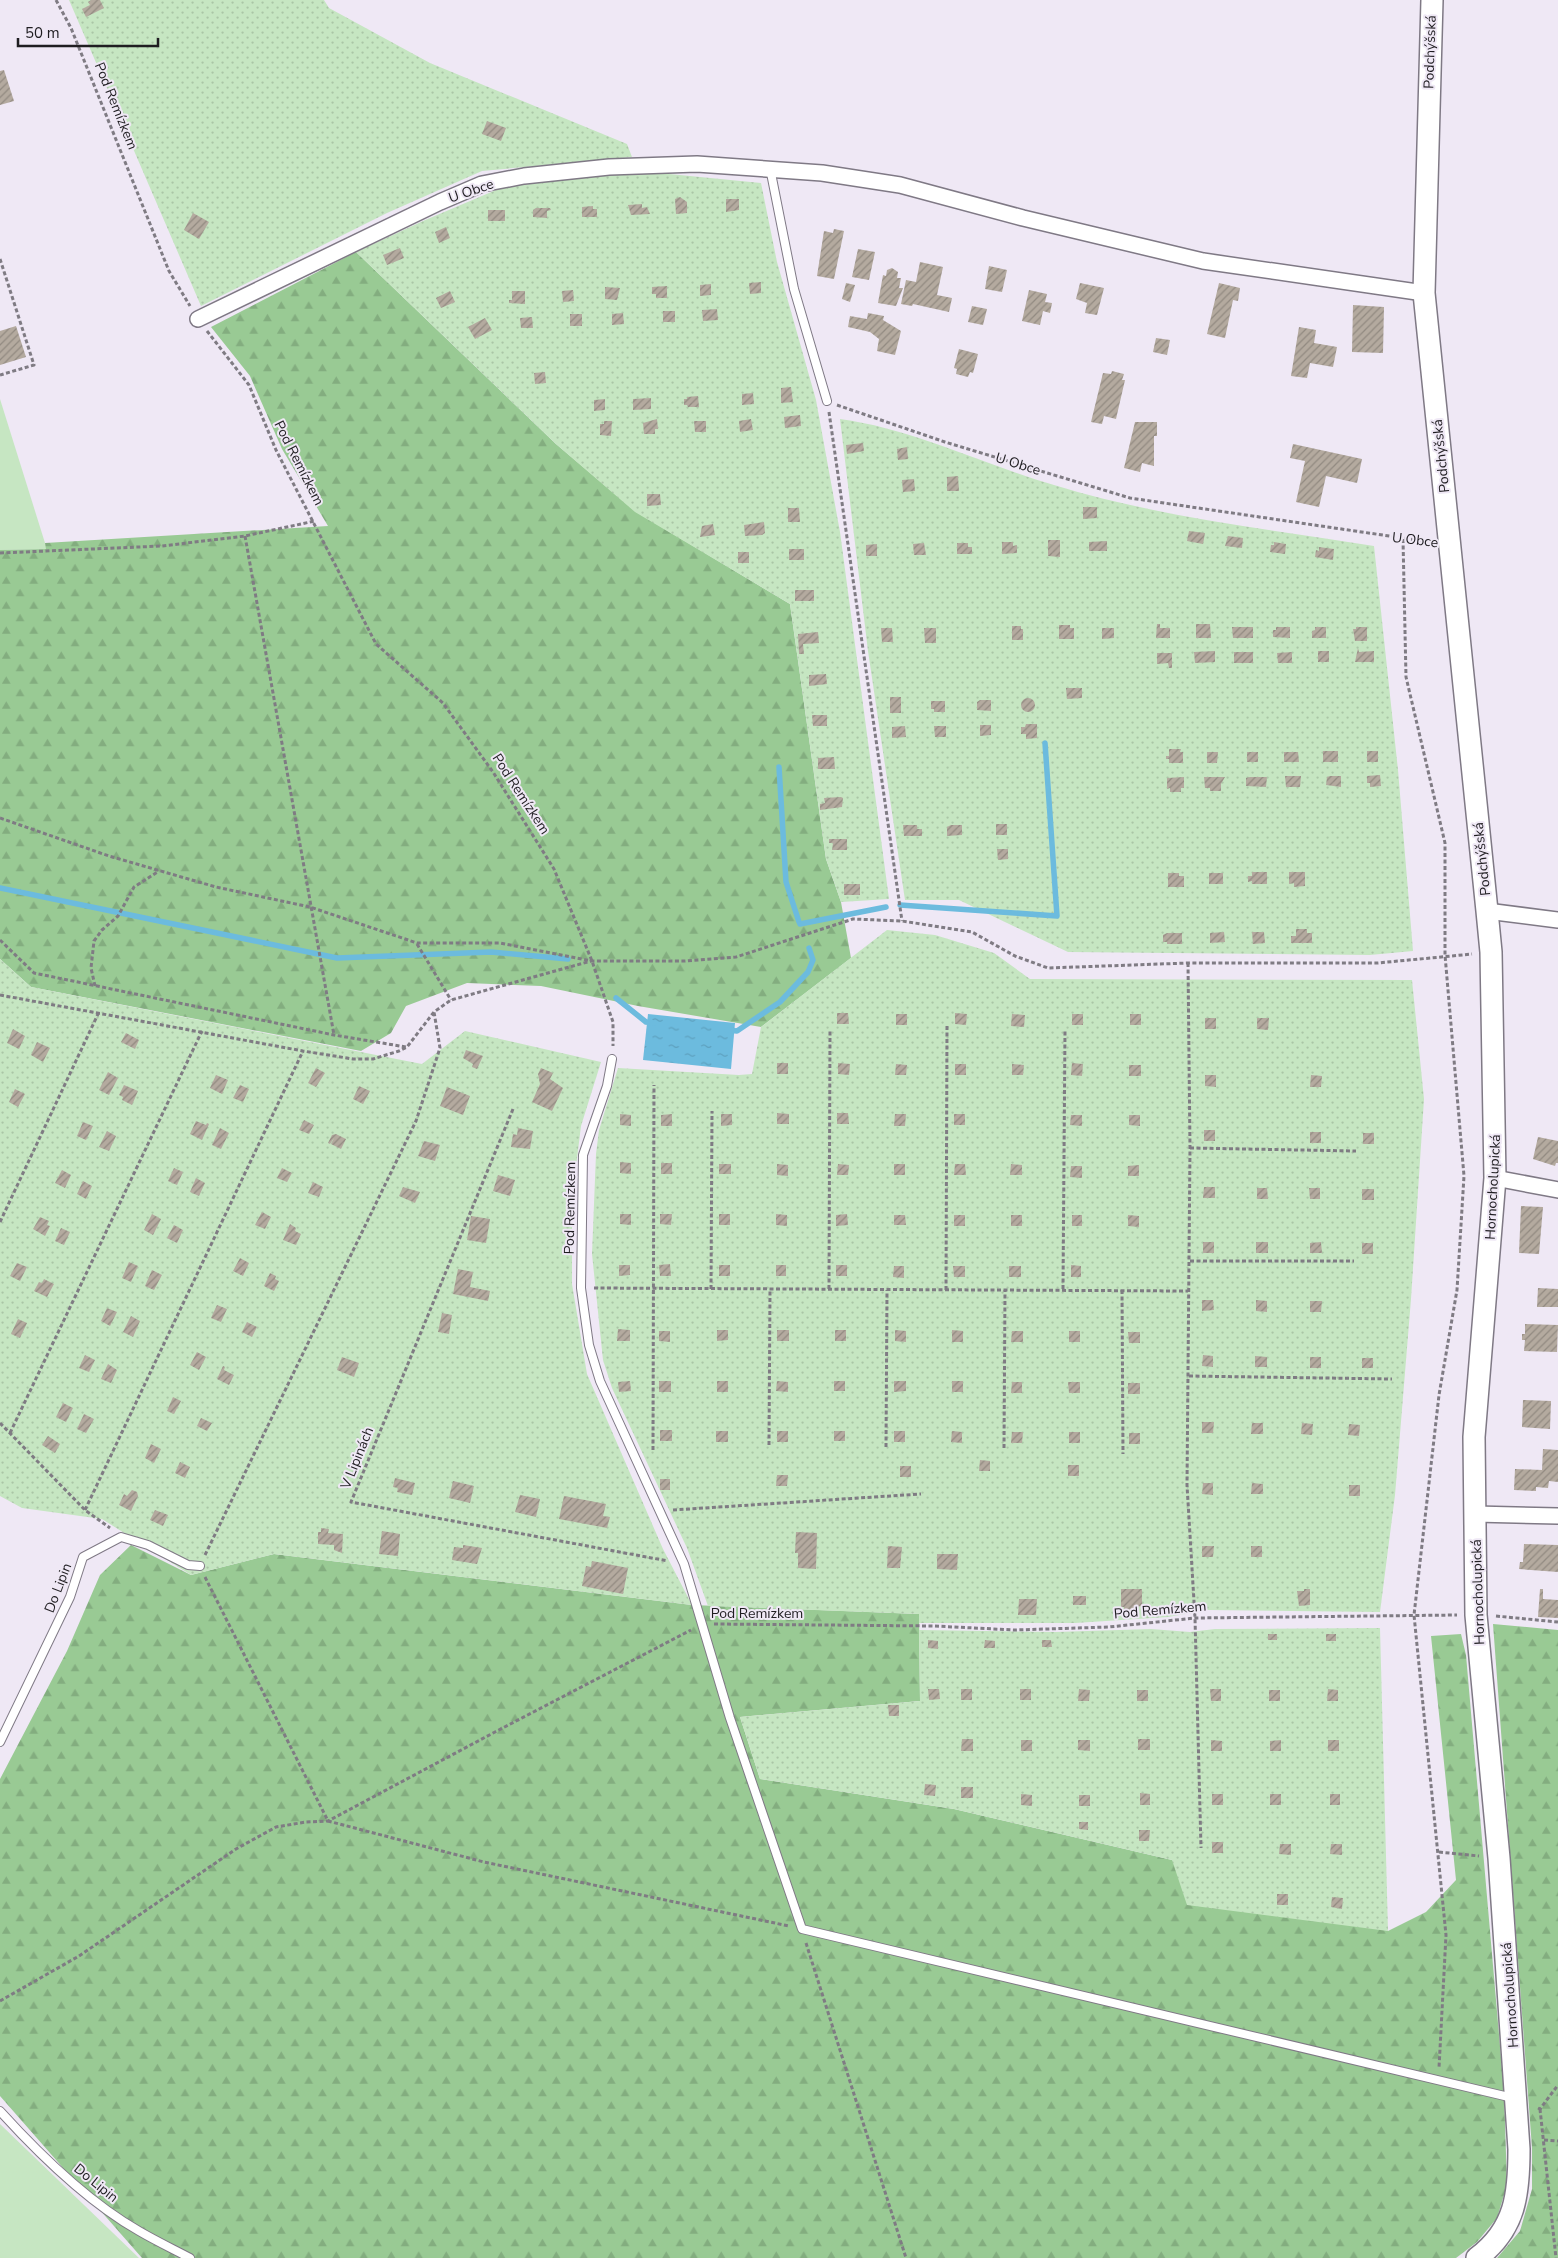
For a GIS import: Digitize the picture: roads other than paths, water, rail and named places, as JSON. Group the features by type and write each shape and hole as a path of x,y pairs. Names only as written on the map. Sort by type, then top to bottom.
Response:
{"street":[{"name":"Podchýšská","path":"1432,0 1424,293 1487,910"},
{"name":"U Obce","path":"198,319 431,206 482,184 524,176 609,167 697,164 822,173 900,185 1023,218 1203,261 1424,293"},
{"path":"1487,910 1558,920"},
{"name":"Hornocholupická","path":"1485,2256 1508,2225 1519,2187 1517,2099 1499,1858 1476,1614 1474,1437 1495,1178 1490,952 1487,910"},
{"path":"1495,1178 1558,1190"},
{"path":"1476,1514 1558,1516"}],"lane":[{"path":"770,168 794,289 827,401"},
{"name":"Pod Remízkem","path":"612,1059 607,1086 583,1155 581,1288 589,1345 600,1381 684,1564 701,1625 802,1929 1517,2099"},
{"name":"Do Lipin","path":"0,1742 70,1598 83,1557 121,1537 148,1545 188,1565 200,1566"},
{"name":"Do Lipin","path":"0,2111 29,2143 87,2194 138,2231 190,2258"}],"water":[{"path":"648,1014 735,1023 731,1069 643,1060"}],"waterway":[{"path":"900,905 1057,916 1045,743"},
{"path":"779,767 786,882 799,922"},
{"path":"0,888 337,958 491,952 568,959"},
{"path":"800,924 886,907"},
{"path":"727,1030 737,1031 780,1002 808,972 813,960 809,948"},
{"path":"616,998 646,1022 654,1023"}]}
